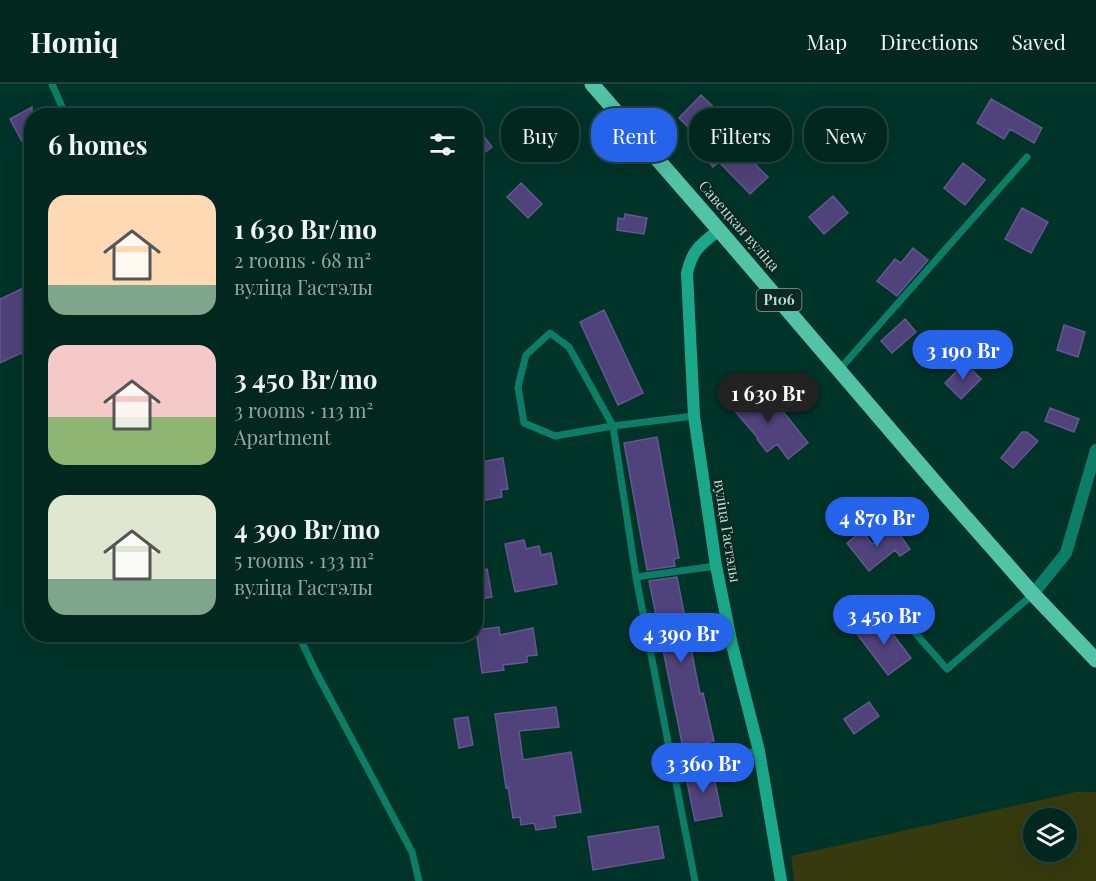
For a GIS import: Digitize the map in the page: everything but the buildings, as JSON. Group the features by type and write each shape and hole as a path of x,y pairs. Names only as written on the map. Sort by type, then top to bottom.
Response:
{"main road":[{"name":"Савецкая вуліца","path":"592,84 1033,594 1096,660"}],"street":[{"name":"вуліца Гастэлы","path":"719,230 702,243 691,256 687,273 694,416 716,566 732,645 759,751 781,881"},
{"path":"1033,594 1066,553 1096,450"}],"lane":[{"path":"52,84 62,108"},
{"path":"839,370 1028,158"},
{"path":"694,416 613,426 555,436 524,423 518,387 526,355 550,333 569,346 613,426 636,577 696,881"},
{"path":"636,577 716,566"},
{"path":"908,625 947,669 1033,594"},
{"path":"302,642 411,852 419,881"},
{"path":"671,763 759,751"}],"green space":[{"path":"1076,792 1096,792 1096,881 794,881 791,856"}]}
